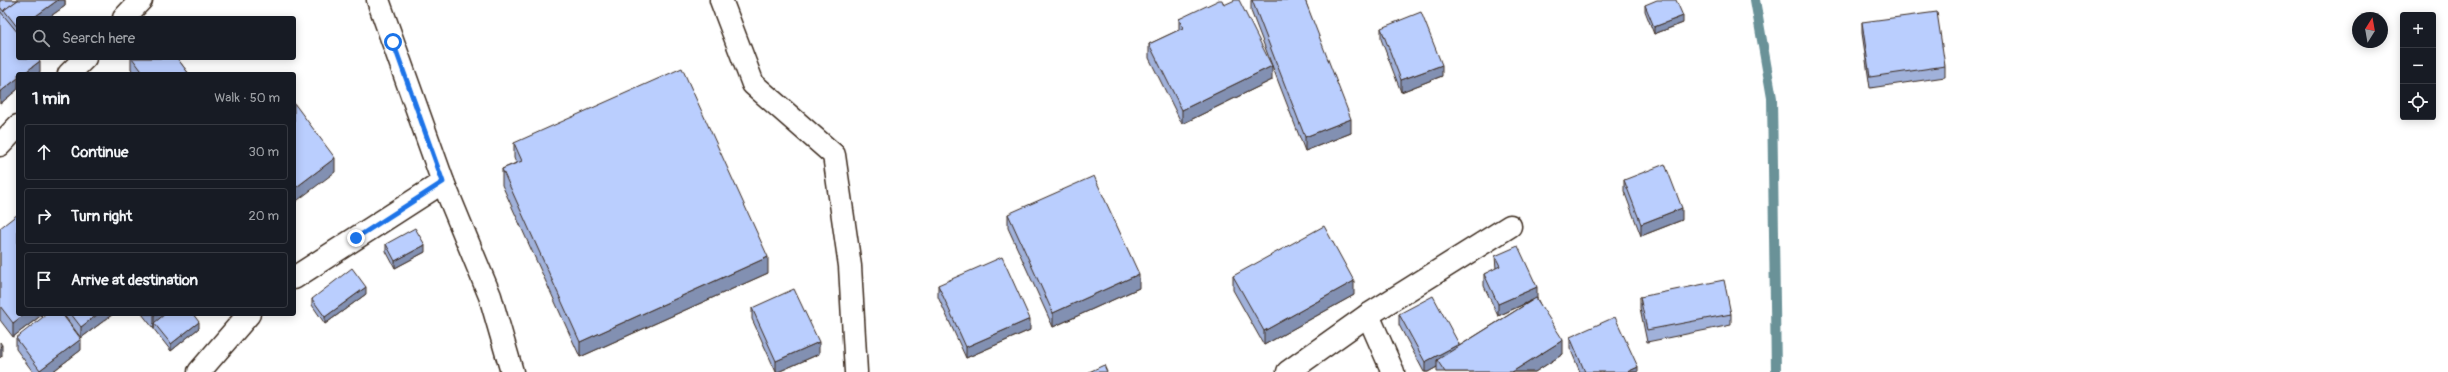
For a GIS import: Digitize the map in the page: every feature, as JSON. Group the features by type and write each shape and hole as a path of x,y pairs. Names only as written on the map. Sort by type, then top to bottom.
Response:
{"street":[{"path":"126,16 141,0"},
{"path":"378,0 443,182 490,296 512,372"},
{"path":"721,0 753,84 834,155 850,266 856,372"},
{"path":"71,72 83,60"},
{"path":"0,145 16,128"},
{"path":"296,277 443,182"},
{"path":"1288,372 1368,315 1510,226"},
{"path":"1368,315 1393,372"},
{"path":"199,372 247,316"}],"building":[{"path":"0,0 18,0 4,10 4,12 0,7"},
{"path":"18,0 58,0 36,16 16,16 16,25 4,10"},
{"path":"1219,0 1222,0 1224,5 1235,0 1239,0 1272,66 1182,110 1149,44 1183,28 1179,19"},
{"path":"1252,0 1305,0 1351,119 1305,137"},
{"path":"1657,0 1676,0 1683,16 1654,27 1645,5"},
{"path":"0,11 16,31 16,60 40,61 26,72 16,72 16,80 0,92"},
{"path":"1421,12 1442,65 1401,80 1381,28"},
{"path":"1937,12 1945,66 1870,77 1862,22"},
{"path":"134,60 178,60 188,72 142,72"},
{"path":"682,68 768,257 580,342 502,169 522,161 514,143"},
{"path":"296,106 335,158 296,187"},
{"path":"1665,164 1682,208 1641,224 1624,180"},
{"path":"1094,176 1139,274 1053,313 1008,214"},
{"path":"16,216 16,316 22,316 13,323 0,306 0,228"},
{"path":"1324,226 1354,281 1264,331 1233,276"},
{"path":"415,228 425,245 395,261 386,244"},
{"path":"1518,246 1537,287 1498,304 1484,274 1500,266 1495,256"},
{"path":"1002,257 1030,319 966,347 938,285"},
{"path":"352,268 366,287 325,317 312,299"},
{"path":"1724,280 1731,314 1647,330 1640,297"},
{"path":"794,289 819,342 776,361 752,308"},
{"path":"1433,296 1459,344 1425,362 1399,314"},
{"path":"1536,298 1563,340 1512,372 1445,372 1437,360"},
{"path":"44,316 64,316 81,339 40,370 16,338"},
{"path":"73,316 95,316 81,327"},
{"path":"163,316 194,316 199,322 171,344 154,323"},
{"path":"1615,317 1638,367 1627,372 1585,372 1570,337"},
{"path":"1104,365 1107,372 1089,372"}],"waterway":[{"path":"1755,0 1772,98 1776,372"}],"route":[{"path":"356,238 443,182 393,42"}]}
